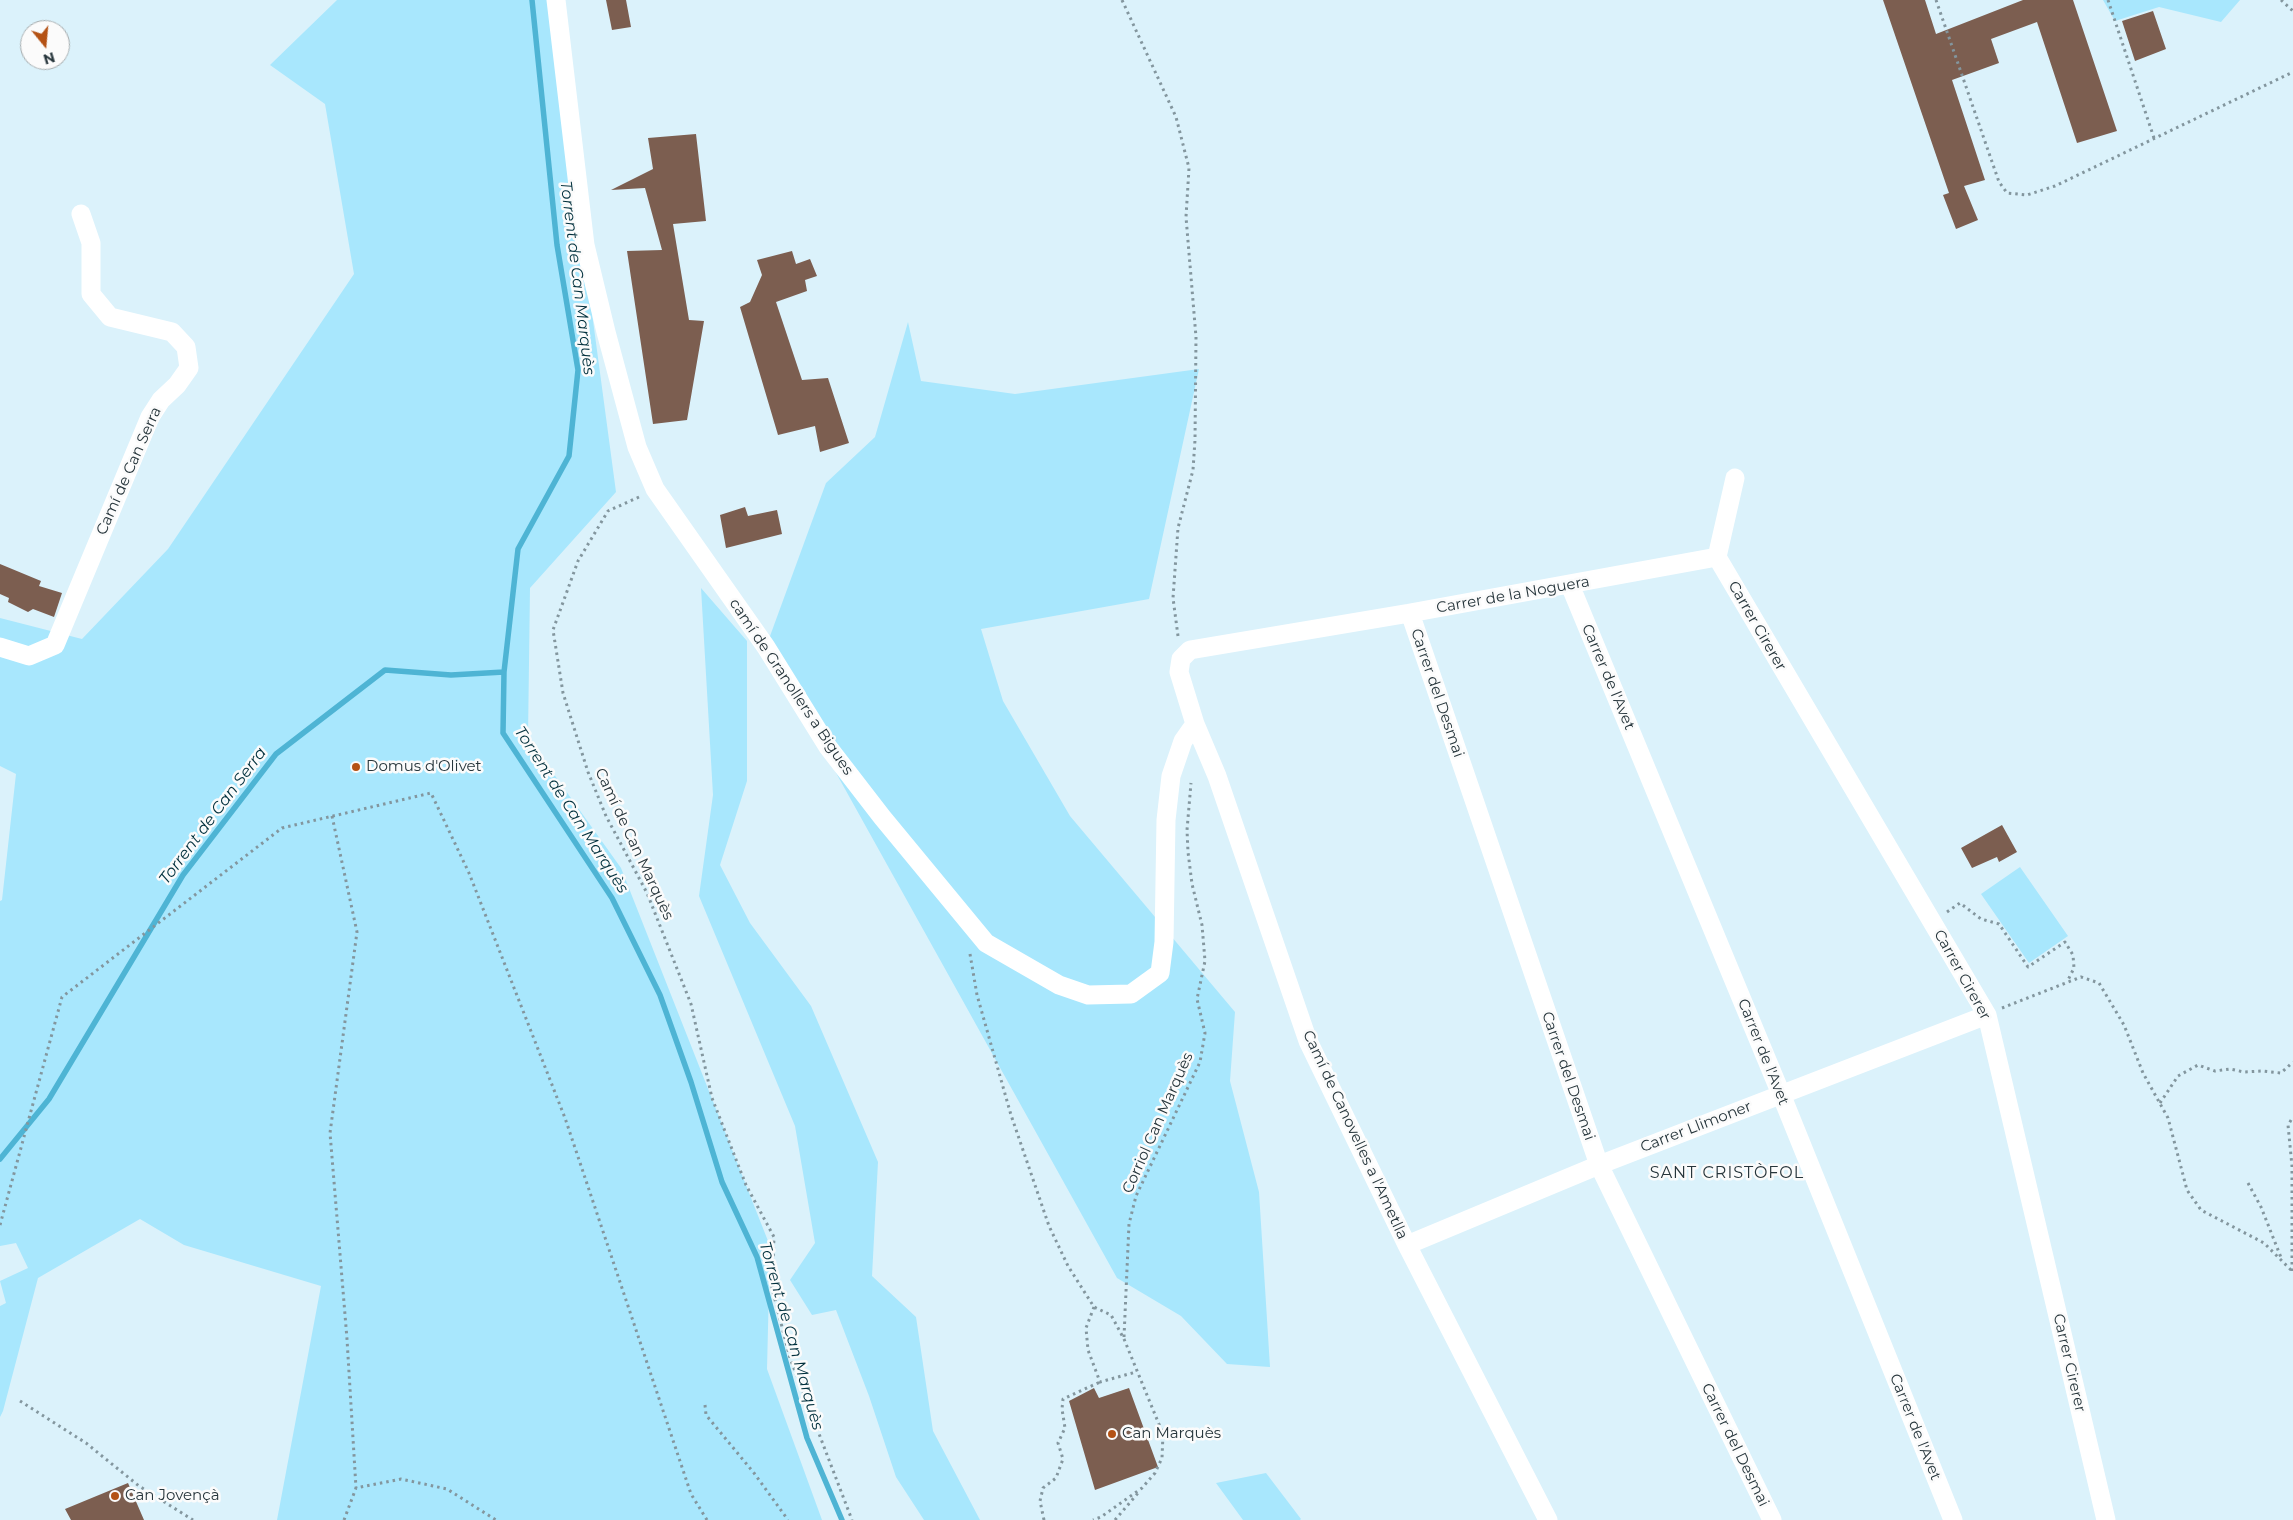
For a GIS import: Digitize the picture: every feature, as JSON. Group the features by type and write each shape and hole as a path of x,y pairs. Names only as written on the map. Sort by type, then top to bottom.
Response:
{"street":[{"name":"camí de Granollers a Bigues","path":"556,0 585,244 637,447 655,489 766,647 828,747 959,912 986,943 1059,985 1088,995 1132,994 1160,973 1164,942 1165,839 1171,776 1183,741 1195,724"},
{"name":"Camí de Can Serra","path":"0,647 29,656 55,645 150,417 161,400 177,385 189,368 186,347 172,332 110,317 91,294 91,243 81,214"},
{"path":"1717,557 1735,478"},
{"name":"Carrer de la Noguera","path":"1186,654 1717,557"},
{"name":"Carrer Cirerer","path":"1717,557 1987,1015 2106,1520"},
{"name":"Carrer de l'Avet","path":"1570,585 1781,1094 1953,1520"},
{"name":"Carrer del Desmai","path":"1410,613 1599,1165 1772,1520"},
{"name":"Camí de Canovelles a l'Ametlla","path":"1186,654 1178,672 1195,724 1217,776 1308,1041 1407,1245 1548,1520"},
{"name":"Carrer Llimoner","path":"1407,1245 1599,1165 1987,1015"}],"path":[{"path":"1122,0 1176,117 1189,168 1186,217 1196,336 1195,440 1193,470 1178,528 1173,598 1186,654"},
{"path":"1936,0 1999,182 2007,193 2027,195 2055,186 2293,72"},
{"path":"2108,0 2154,138"},
{"path":"2280,0 2293,11"},
{"name":"Camí de Can Marquès","path":"655,489 608,511 578,561 553,630 563,693 588,772 606,816 648,893 691,1004 712,1098 746,1185 774,1237 772,1288 790,1358 852,1520"},
{"name":"Corriol Can Marquès","path":"1124,1339 1129,1224 1136,1196 1185,1097 1200,1062 1205,1033 1197,998 1205,961 1202,925 1192,884 1188,852 1187,830 1191,781"},
{"path":"0,1225 62,997 282,828 430,793 469,873 565,1118 691,1494 707,1520"},
{"path":"332,816 356,932 330,1133 347,1339 356,1488 344,1520"},
{"path":"1932,921 1960,903 1981,919 1999,924 2028,967 2065,942 2073,955 2074,968 2067,982"},
{"path":"969,952 977,995 1011,1115 1049,1226 1068,1266 1094,1307 1111,1316 1124,1339 1163,1434 1162,1458 1155,1473 1115,1520"},
{"path":"1987,1015 2081,977 2099,983 2124,1025 2143,1073 2168,1118 2188,1190 2201,1210 2264,1243 2292,1272"},
{"path":"2160,1104 2178,1076 2198,1065 2216,1071 2230,1069 2244,1072 2264,1071 2281,1074 2293,1062"},
{"path":"2292,1272 2292,1166 2288,1125 2293,1117"},
{"path":"2248,1182 2261,1207 2283,1263"},
{"path":"1094,1307 1086,1328 1088,1350 1100,1382"},
{"path":"1044,1520 1041,1516 1040,1501 1043,1488 1056,1478 1063,1459 1058,1443 1065,1428 1062,1408 1063,1399 1100,1382 1136,1372"},
{"path":"20,1401 86,1442 140,1486 193,1520"},
{"path":"705,1405 706,1415 754,1473 788,1520"},
{"path":"356,1488 401,1479 447,1489 496,1520"},
{"path":"1093,1520 1101,1517 1142,1488"}],"shaded area":[{"path":"337,0 550,0 616,492 530,588 528,738 621,868 770,1246 767,1369 822,1520 277,1520 321,1286 184,1245 140,1219 38,1278 0,1417 0,1306 6,1303 0,1281 28,1268 16,1243 0,1246 0,901 2,900 16,774 0,766 0,618 82,639 168,549 354,274 325,104 270,65"},
{"path":"2103,0 2240,0 2221,22 2159,7 2115,21"},
{"path":"908,322 921,381 1015,394 1199,369 1149,599 981,629 1003,701 1070,816 1235,1012 1230,1081 1259,1192 1270,1367 1227,1364 1181,1316 1117,1278 766,647 826,483 875,437"},
{"path":"701,588 747,641 747,781 720,865 750,923 811,1006 878,1162 872,1276 916,1317 933,1431 980,1520 924,1520 896,1477 869,1396 836,1310 812,1315 790,1280 815,1243 795,1126 699,896 713,795"},
{"path":"2020,867 2068,936 2029,963 1981,894"},
{"path":"1266,1473 1300,1520 1243,1520 1216,1483"}],"building":[{"path":"606,0 626,0 631,27 612,30"},
{"path":"1883,0 1925,0 1936,34 2023,0 2073,0 2117,131 2077,143 2037,22 1991,39 1999,63 1952,80 1985,180 1964,186 1978,220 1956,229 1943,195 1949,193"},
{"path":"2153,11 2166,49 2135,61 2122,21"},
{"path":"696,134 706,221 673,224 689,320 704,321 687,420 653,424 627,251 662,250 645,188 611,190 653,169 648,138"},
{"path":"792,251 796,264 810,259 817,276 805,280 807,291 776,302 802,380 828,378 849,443 820,452 815,426 778,435 740,307 750,302 762,275 757,260"},
{"path":"745,507 748,516 777,510 782,534 726,548 720,515"},
{"path":"0,564 41,581 39,586 62,593 54,617 33,609 28,612 8,602 9,598 0,594"},
{"path":"2002,825 2017,852 1999,862 1997,857 1972,868 1961,848"},
{"name":"Can Marquès","path":"1094,1388 1099,1398 1129,1388 1158,1467 1095,1490 1069,1401"},
{"name":"Can Jovençà","path":"128,1483 144,1520 71,1520 65,1509"}],"waterway":[{"name":"Torrent de Can Marquès","path":"532,0 557,245 578,370 569,456 518,549 504,672 503,733 612,898 660,995 691,1082 722,1182 757,1257 807,1438 842,1520"},
{"name":"Torrent de Can Serra","path":"0,1159 49,1099 183,875 276,754 385,670 451,675 504,672"}],"place":[{"name":"Domus d'Olivet","path":"356,767"},
{"name":"Can Marquès","path":"1112,1434"},
{"name":"Can Jovençà","path":"115,1496"}],"district":[{"name":"SANT CRISTÒFOL","path":"1727,1173"}]}
